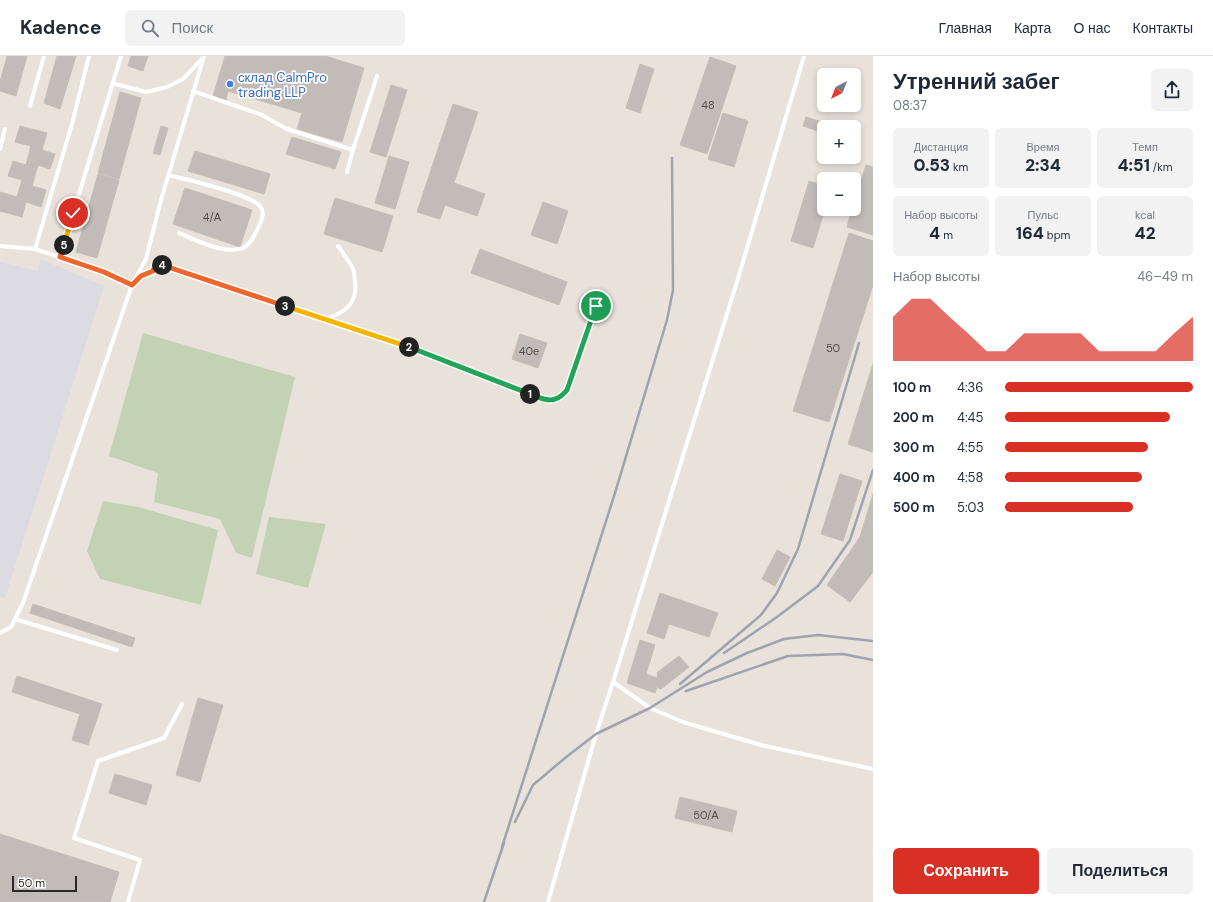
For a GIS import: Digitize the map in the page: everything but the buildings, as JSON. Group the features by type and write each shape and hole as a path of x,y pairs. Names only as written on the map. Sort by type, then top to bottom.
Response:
{"lane":[{"path":"30,106 44,56"},
{"path":"35,249 72,124 89,56"},
{"path":"60,257 121,56"},
{"path":"112,83 146,92 167,87 183,79 204,56"},
{"path":"0,633 10,627 23,603 132,285 146,259 168,175 204,56"},
{"path":"548,902 596,734 740,272 804,56"},
{"path":"347,172 376,76"},
{"path":"193,91 262,115 287,129 353,150"},
{"path":"0,149 5,128"},
{"path":"168,175 236,194 256,202 262,208 263,214 250,241 244,247 233,250 208,246 179,233"},
{"path":"0,246 35,249 104,272 132,285"},
{"path":"326,319 347,309 353,300 356,287 354,270 338,246"},
{"path":"146,259 404,345 544,400 557,399 567,390 596,306"},
{"path":"132,285 141,276 153,271 156,263"},
{"path":"15,619 117,650"},
{"path":"613,682 650,708 683,722 761,744 873,769"},
{"path":"128,902 140,860 74,838 98,761 164,738 182,704"}],"shaded area":[{"path":"41,259 104,286 5,598 0,596 0,262 37,271"}],"green space":[{"path":"143,333 295,377 252,558 236,553 220,519 154,502 158,473 109,456"},
{"path":"103,501 138,507 218,530 201,605 100,579 87,551"},
{"path":"269,517 326,524 308,588 256,574"}],"railway":[{"path":"502,847 615,493 667,320 673,290 672,158"},
{"path":"680,684 761,615 777,593 798,549 859,343"},
{"path":"724,653 777,617 818,586 850,540 873,470"},
{"path":"515,822 533,785 565,758 596,734 650,708 707,672 747,653 784,639 818,635 873,641"},
{"path":"686,691 788,656 843,654 873,660"},
{"path":"484,902 504,843"}],"place":[{"name":"склад CalmPro trading LLP","path":"230,84"}],"route":[{"path":"73,213 60,257 104,272 132,285 141,276 153,271 156,263 404,345 544,400 557,399 567,390 596,306"}]}
